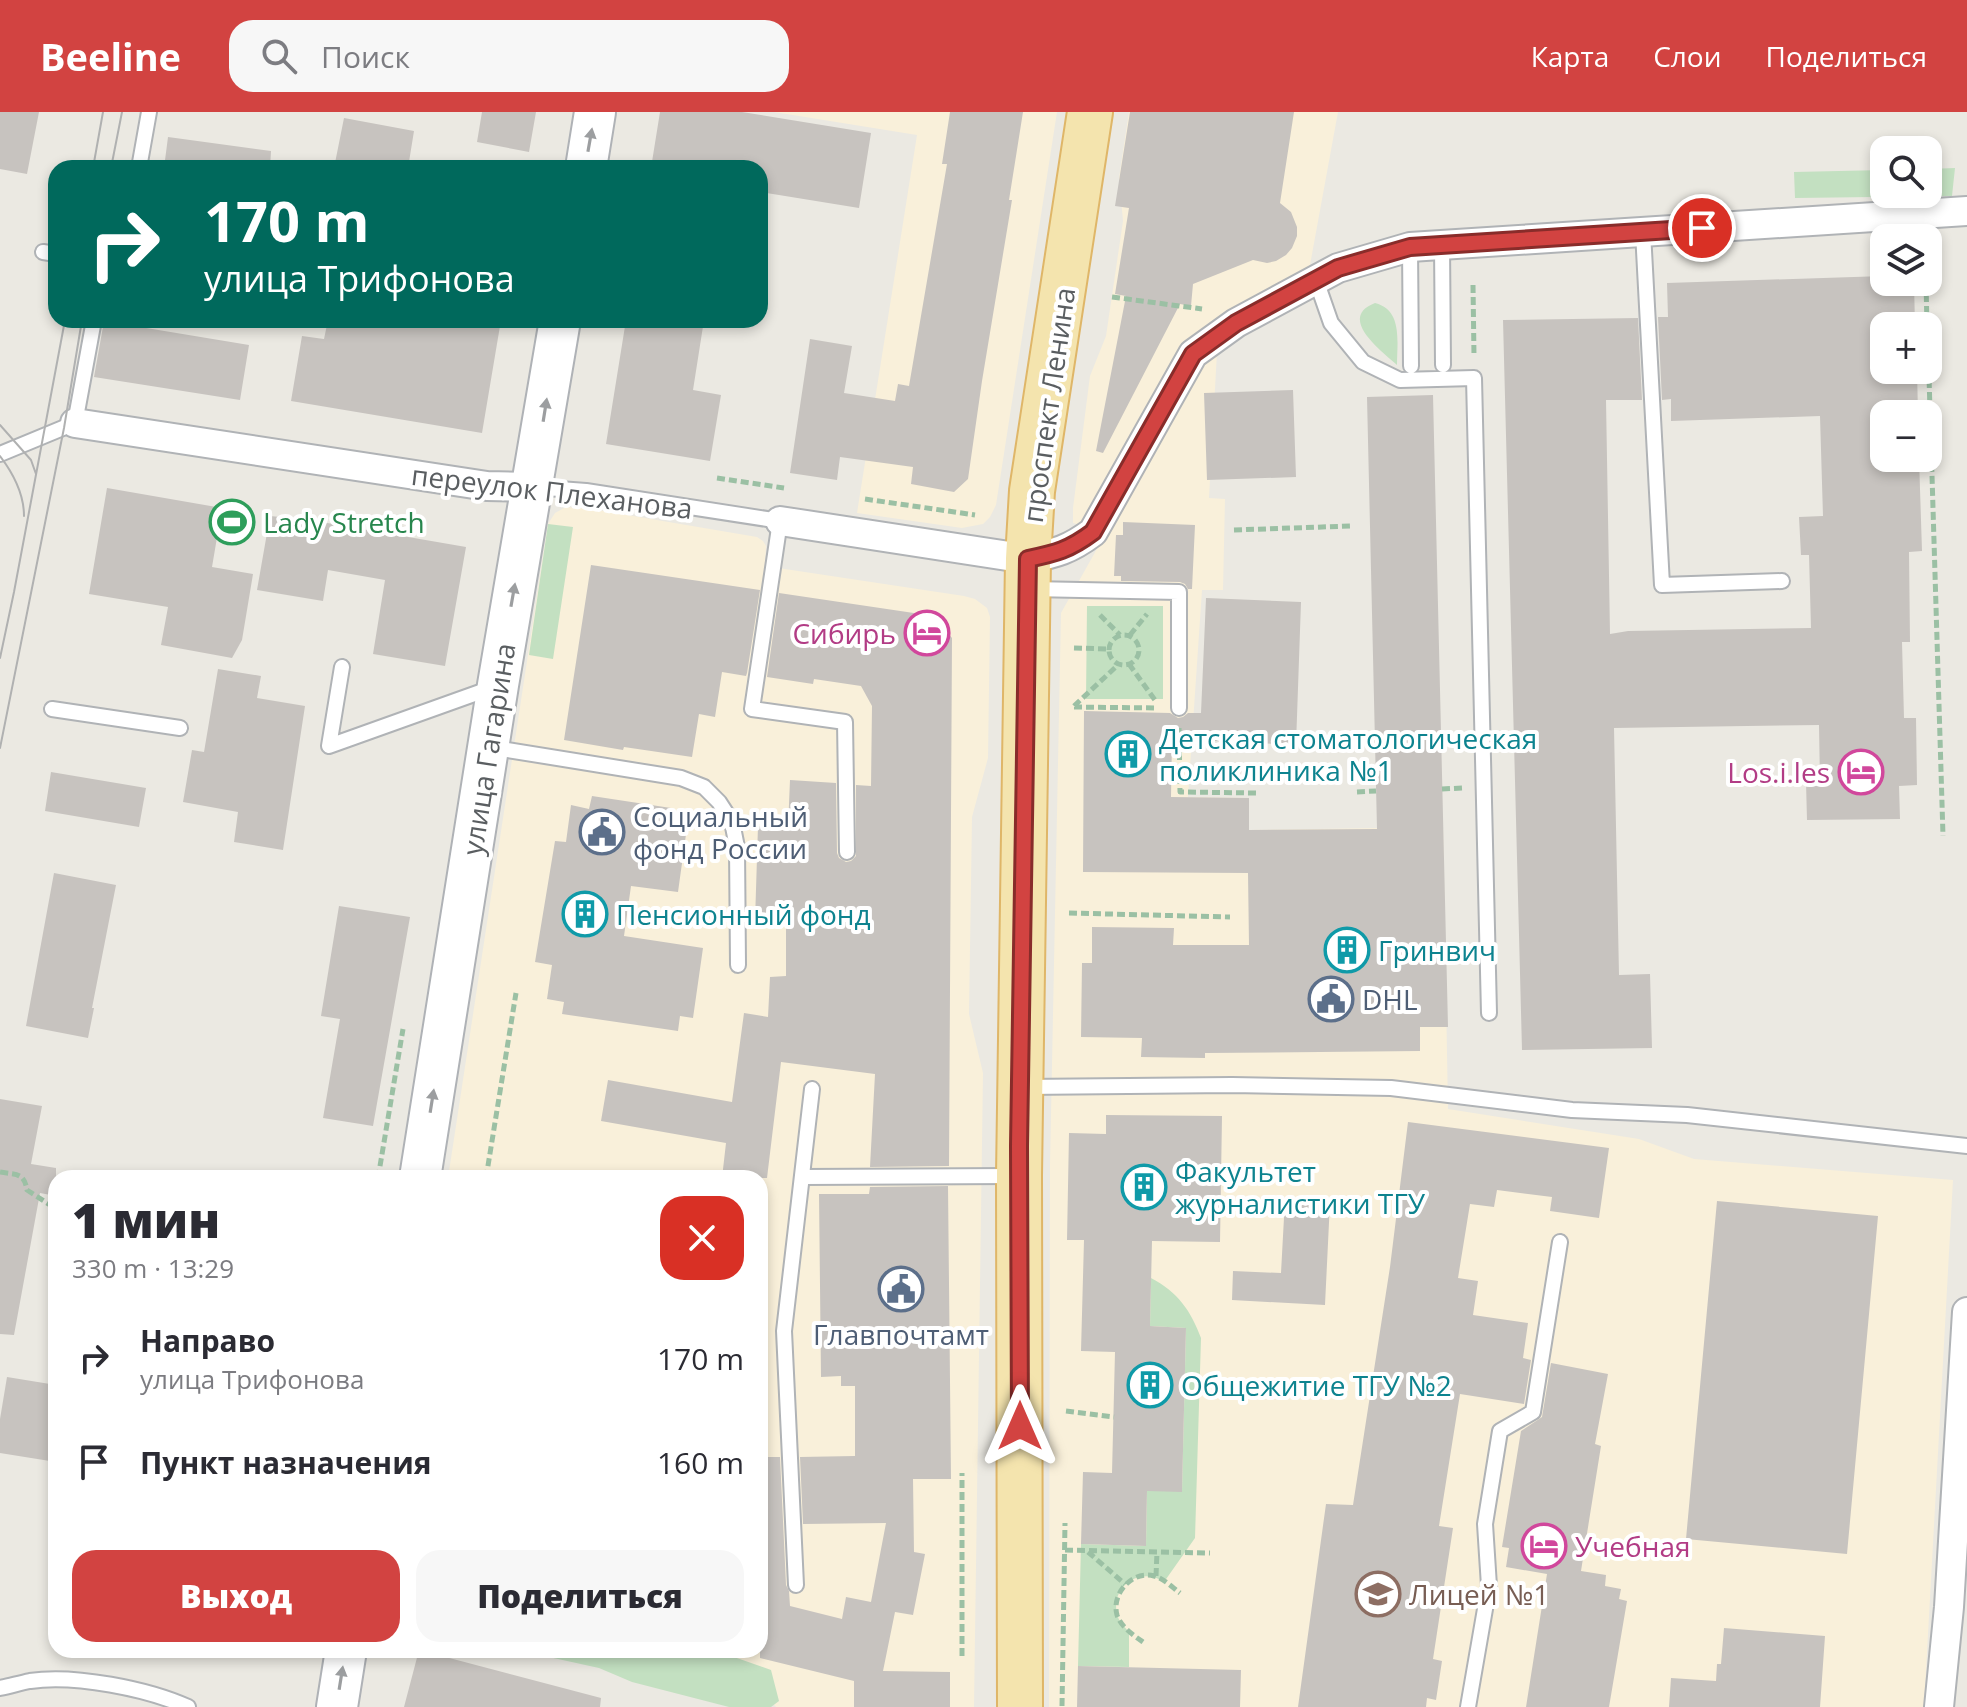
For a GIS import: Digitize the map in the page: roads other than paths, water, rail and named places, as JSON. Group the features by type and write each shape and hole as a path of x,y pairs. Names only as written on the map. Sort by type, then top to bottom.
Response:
{"main road":[{"path":"587,160 595,112"},
{"name":"проспект Ленина","path":"1020,1707 1019,1176 1027,574 1032,491 1090,112"},
{"name":"улица Гагарина","path":"421,1170 559,328"},
{"path":"337,1707 345,1658"}],"street":[{"path":"1027,574 1093,532 1193,354 1236,323 1338,268 1410,247 1967,211"},
{"name":"переулок Плеханова","path":"75,423 487,486 532,487"},
{"name":"переулок Плеханова","path":"780,521 973,552 1027,574"},
{"path":"1939,1707 1949,1607 1967,1312"}],"lane":[{"path":"140,160 149,112"},
{"path":"1643,232 1662,585 1782,581"},
{"path":"1442,245 1443,365"},
{"path":"1410,247 1411,366"},
{"path":"1316,280 1331,323 1363,362 1400,380 1474,378 1489,1013"},
{"path":"0,454 75,423 93,328"},
{"name":"переулок Плеханова","path":"532,487 586,491 780,521"},
{"path":"780,521 752,709 845,722 847,852"},
{"path":"1027,574 1179,592 1179,708"},
{"path":"342,667 329,746 498,685"},
{"path":"52,709 180,728"},
{"path":"488,747 681,778 704,787 732,822 737,847 738,965"},
{"path":"1020,1087 1232,1085 1391,1088 1572,1110 1687,1115 1967,1146"},
{"path":"796,1585 784,1331 812,1089"},
{"path":"802,1177 1019,1176"},
{"path":"1468,1707 1489,1586 1485,1524 1500,1431 1533,1412 1560,1242"},
{"path":"0,1688 32,1681 80,1680 138,1690 188,1707"}],"tram line":[{"path":"94,160 103,112"},
{"path":"113,160 122,112"},
{"path":"0,658 64,328"},
{"path":"0,748 64,428 81,328"},
{"path":"0,425 31,460 36,474"},
{"path":"0,456 17,484 24,516"}],"place":[{"name":"Lady Stretch","path":"232,522"},
{"name":"Сибирь","path":"927,633"},
{"name":"Детская стоматологическая поликлиника №1","path":"1128,754"},
{"name":"Los.i.les","path":"1861,772"},
{"name":"Социальный фонд России","path":"602,832"},
{"name":"Пенсионный фонд","path":"585,914"},
{"name":"Гринвич","path":"1347,950"},
{"name":"DHL","path":"1331,999"},
{"name":"Факультет журналистики ТГУ","path":"1144,1187"},
{"name":"Главпочтамт","path":"901,1289"},
{"name":"Общежитие ТГУ №2","path":"1150,1385"},
{"name":"Учебная","path":"1544,1546"},
{"name":"Лицей №1","path":"1378,1594"}]}
